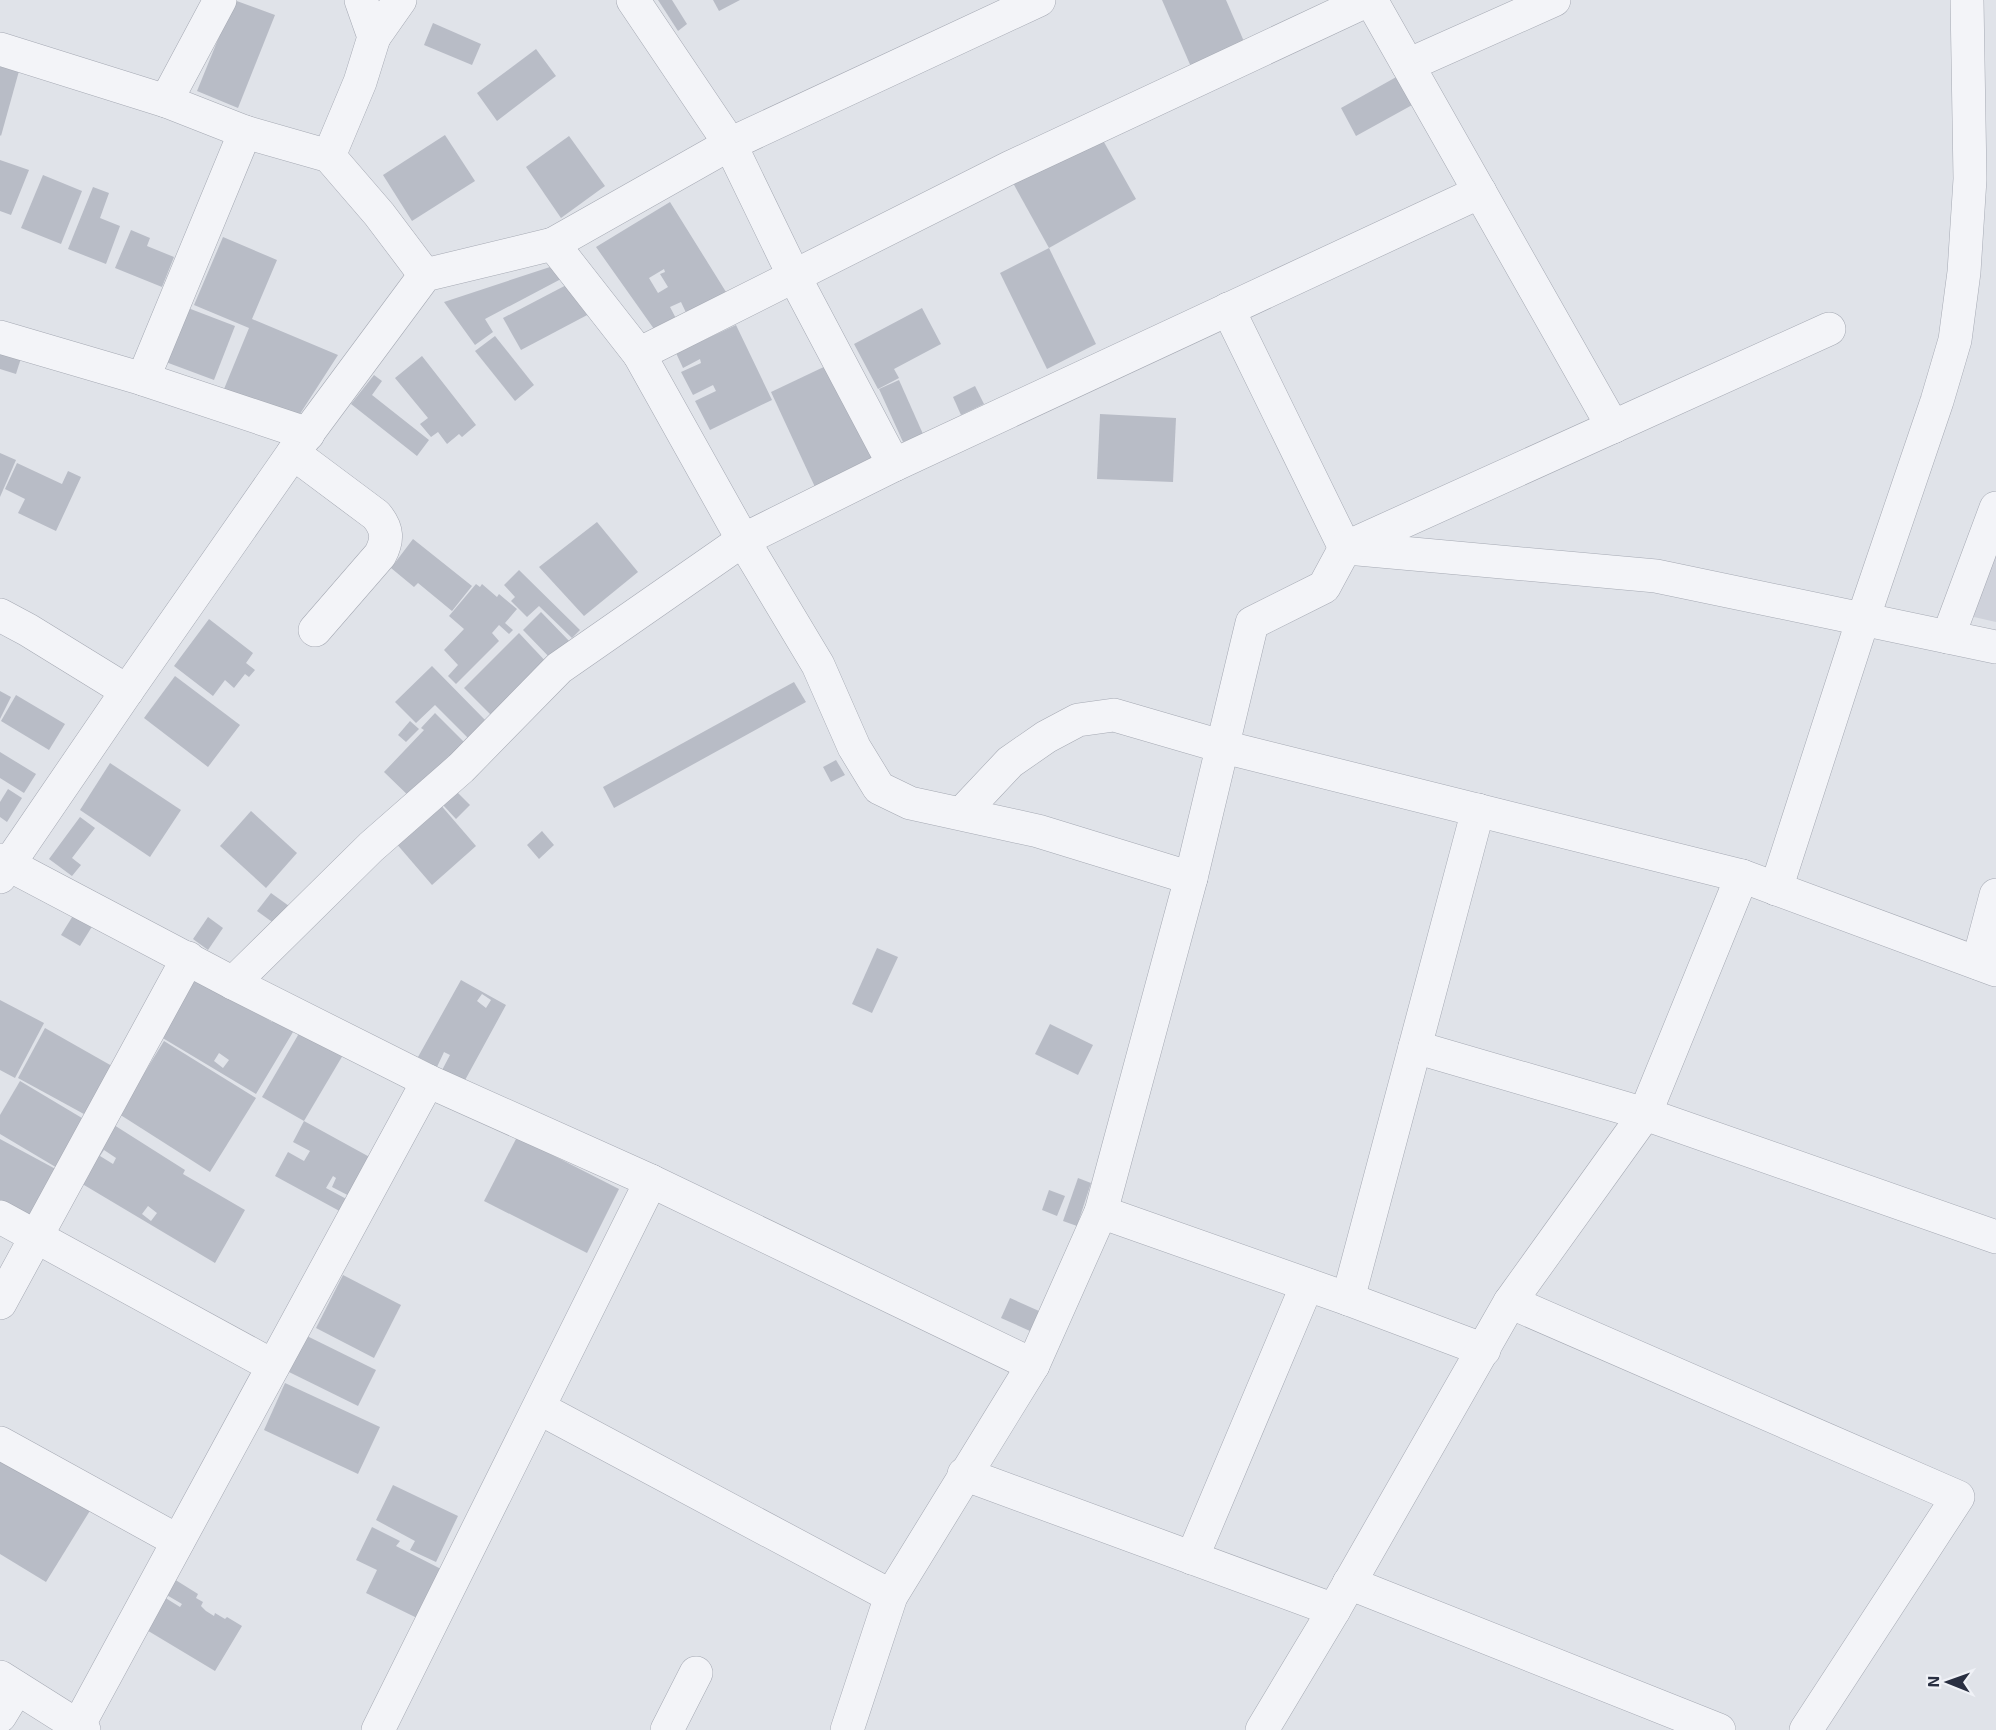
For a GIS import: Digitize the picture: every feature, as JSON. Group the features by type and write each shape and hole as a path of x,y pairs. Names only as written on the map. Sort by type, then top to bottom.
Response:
{"street":[{"path":"166,101 220,0"},
{"path":"360,0 374,37"},
{"path":"328,156 360,82 374,37 400,0"},
{"path":"633,0 730,144 794,276 894,465"},
{"path":"1033,1365 651,1181 428,1081 188,958 3,867 301,444 425,274 553,244 730,144 1038,0"},
{"path":"639,354 1009,168 1370,0 1613,427"},
{"path":"1408,65 1554,0"},
{"path":"1776,889 1955,340 1964,272 1983,184 1967,0"},
{"path":"0,49 166,101 245,132 328,156 379,214 425,274"},
{"path":"143,379 245,132"},
{"path":"233,983 371,847 461,768 559,668 743,540 894,465 1480,192"},
{"path":"553,244 639,354 743,540 818,665 854,747 879,788 910,803 1038,831 1191,878"},
{"path":"1228,309 1345,548"},
{"path":"848,1730 891,1596 1033,1365 1101,1212 1191,878 1252,623 1323,587 1345,548 1829,329"},
{"path":"0,337 143,379 301,444 376,515 383,523 387,535 380,555 315,630"},
{"path":"1948,637 1996,508"},
{"path":"1345,548 1656,576 1996,647"},
{"path":"0,615 127,691"},
{"path":"962,813 1010,762 1046,737 1078,720 1114,716 1224,747 1742,876 1987,967 1996,895"},
{"path":"1348,1299 1478,810"},
{"path":"1262,1730 1342,1596 1510,1302 1645,1114 1742,876"},
{"path":"0,1303 188,958"},
{"path":"1415,1047 1645,1114 1996,1237"},
{"path":"0,1716 9,1682 81,1728 178,1541 428,1081"},
{"path":"378,1730 651,1181"},
{"path":"1101,1212 1348,1299 1484,1350"},
{"path":"0,1217 273,1366"},
{"path":"1192,1558 1307,1286"},
{"path":"1510,1302 1958,1497 1806,1730"},
{"path":"539,1407 891,1596"},
{"path":"0,1443 178,1541"},
{"path":"964,1474 1192,1558 1342,1596 1719,1730"},
{"path":"667,1730 696,1673"}],"shaded area":[{"path":"1996,543 1996,622 1965,615"}],"building":[{"path":"234,0 275,15 238,108 197,91"},
{"path":"658,0 672,0 687,24 678,31"},
{"path":"713,0 740,0 719,11"},
{"path":"1162,0 1226,0 1246,46 1192,69"},
{"path":"433,23 481,44 472,65 424,45"},
{"path":"536,49 556,76 497,121 477,93"},
{"path":"0,63 19,71 1,136 0,135"},
{"path":"1398,76 1414,104 1356,136 1341,108"},
{"path":"445,135 475,181 412,221 383,175"},
{"path":"1100,135 1136,199 1049,248 1013,183"},
{"path":"569,136 605,186 561,218 526,167"},
{"path":"0,160 29,170 11,215 0,211"},
{"path":"43,175 82,191 61,244 21,228"},
{"path":"93,187 109,193 100,218 120,226 106,264 68,249"},
{"path":"670,202 731,300 690,321 681,302 670,307 680,326 659,336 596,247","holes":["664,269 665,272 660,274 668,287 658,293 649,278"]},
{"path":"131,230 150,238 147,246 174,257 162,287 115,268"},
{"path":"223,237 277,260 252,319 338,355 298,417 224,389 249,328 194,305"},
{"path":"1049,248 1096,344 1047,369 1000,273"},
{"path":"550,267 561,279 485,319 493,332 475,345 444,302"},
{"path":"574,281 591,313 521,350 503,318"},
{"path":"175,303 235,326 214,380 155,358"},
{"path":"922,308 941,344 894,369 899,378 878,389 854,344"},
{"path":"736,325 772,400 710,430 695,401 716,391 713,385 693,395 681,372 701,363 700,359 683,368 676,353"},
{"path":"495,336 534,385 515,401 475,351"},
{"path":"0,347 22,355 16,374 0,369"},
{"path":"422,356 476,425 462,437 459,434 447,444 438,432 431,437 420,424 428,418 395,378"},
{"path":"830,364 875,459 815,487 771,392"},
{"path":"374,375 382,381 372,395 429,440 417,456 351,404"},
{"path":"899,380 923,434 903,442 879,389"},
{"path":"975,386 984,404 961,415 953,397"},
{"path":"1100,414 1176,418 1173,482 1097,479"},
{"path":"0,453 16,460 0,497"},
{"path":"17,463 62,484 68,471 81,477 56,531 18,513 25,499 5,489"},
{"path":"597,522 638,572 584,616 539,567"},
{"path":"413,539 472,586 452,611 418,583 414,587 391,568"},
{"path":"519,570 580,630 572,638 539,606 527,617 511,601 515,597 504,585"},
{"path":"476,584 480,587 482,584 497,597 499,594 517,609 505,623 513,630 509,634 499,625 492,633 499,641 456,684 448,676 458,665 444,650 464,629 449,616"},
{"path":"541,612 573,645 555,663 523,630"},
{"path":"209,619 253,653 246,663 255,670 249,677 245,674 234,688 225,680 213,696 174,666"},
{"path":"519,633 550,666 496,720 464,688"},
{"path":"432,666 487,722 469,739 435,705 416,723 395,702"},
{"path":"175,676 240,725 208,767 144,718"},
{"path":"794,682 806,702 614,808 603,787"},
{"path":"0,691 11,697 0,719"},
{"path":"16,695 65,724 49,750 1,721"},
{"path":"435,713 468,746 415,802 384,772 424,730 421,728"},
{"path":"410,721 419,729 406,742 398,735"},
{"path":"0,752 36,774 24,793 0,778"},
{"path":"836,760 845,775 831,782 823,767"},
{"path":"110,763 181,810 150,857 80,810"},
{"path":"8,789 22,798 7,822 0,817 0,802"},
{"path":"455,790 470,805 456,819 442,804"},
{"path":"439,803 476,846 432,885 395,842"},
{"path":"251,811 297,853 266,888 220,846"},
{"path":"80,817 95,828 72,858 81,865 72,876 49,859"},
{"path":"542,831 554,845 539,859 527,845"},
{"path":"271,893 289,906 275,924 257,911"},
{"path":"74,914 93,925 80,946 61,935"},
{"path":"208,917 223,928 208,950 193,939"},
{"path":"877,948 898,957 872,1013 852,1004"},
{"path":"197,976 272,1022 276,1015 296,1027 256,1094 161,1037","holes":["219,1053 229,1060 223,1068 214,1061"]},
{"path":"461,980 506,1005 464,1082 440,1074 450,1055 444,1052 437,1067 418,1057","holes":["482,994 491,1000 486,1008 477,1001"]},
{"path":"0,1000 44,1023 15,1078 0,1070"},
{"path":"1050,1024 1093,1045 1078,1075 1035,1054"},
{"path":"45,1028 119,1070 93,1119 18,1078"},
{"path":"301,1030 343,1055 304,1121 262,1097"},
{"path":"164,1041 256,1098 210,1172 119,1114"},
{"path":"20,1081 92,1124 64,1172 0,1134 0,1115"},
{"path":"304,1121 375,1160 359,1201 332,1187 336,1178 333,1176 326,1188 352,1202 345,1214 275,1176 288,1152 304,1161 310,1151 293,1142"},
{"path":"114,1125 185,1170 183,1174 245,1210 215,1263 79,1182","holes":["104,1150 116,1158 113,1164 100,1156","148,1206 157,1213 151,1221 142,1214"]},
{"path":"517,1137 619,1189 587,1253 484,1201"},
{"path":"0,1139 63,1173 37,1223 0,1203"},
{"path":"1078,1178 1091,1183 1077,1226 1063,1221"},
{"path":"1049,1190 1065,1196 1057,1216 1042,1210"},
{"path":"343,1275 401,1305 374,1358 316,1328"},
{"path":"1010,1298 1039,1311 1030,1331 1001,1318"},
{"path":"307,1336 376,1370 358,1406 289,1372"},
{"path":"285,1383 380,1427 358,1474 264,1430"},
{"path":"0,1453 91,1509 46,1582 0,1554"},
{"path":"393,1485 458,1516 436,1562 410,1550 415,1541 376,1520"},
{"path":"372,1527 400,1541 396,1546 441,1569 417,1618 366,1593 377,1570 356,1560"},
{"path":"174,1579 198,1594 196,1598 203,1602 201,1606 206,1611 214,1616 215,1613 225,1619 227,1617 242,1626 215,1671 145,1629 164,1597 180,1607 182,1604 165,1594"}]}
